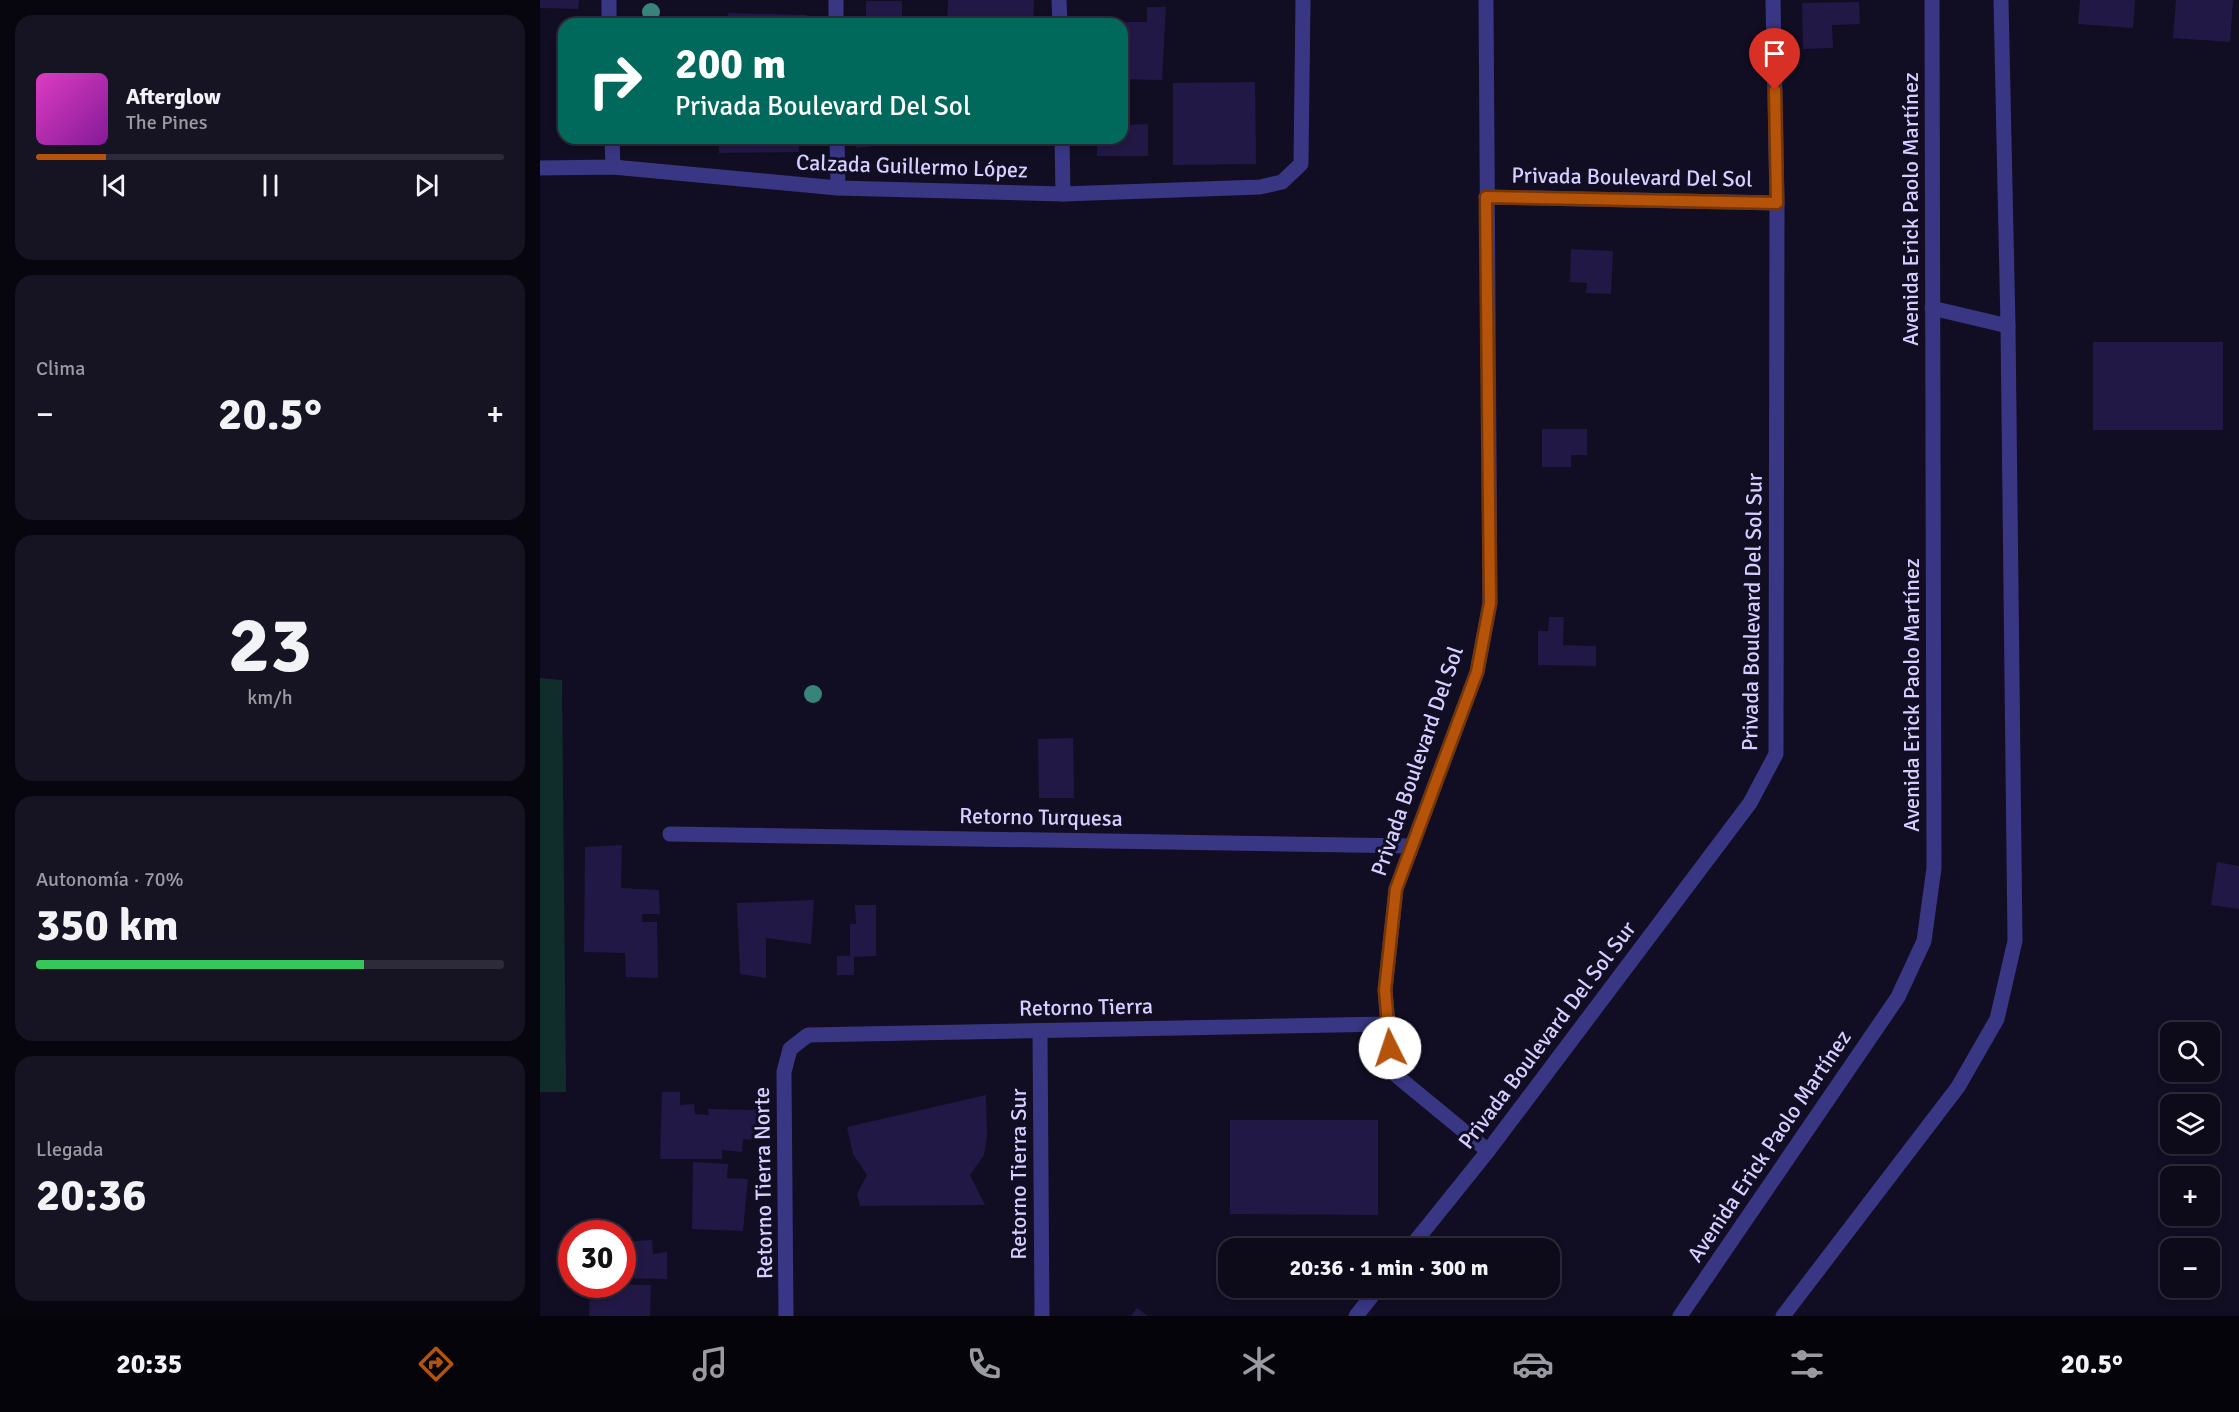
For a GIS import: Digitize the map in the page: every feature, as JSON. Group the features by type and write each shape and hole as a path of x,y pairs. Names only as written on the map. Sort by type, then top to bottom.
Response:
{"street":[{"path":"609,0 609,18"},
{"path":"836,0 836,18"},
{"path":"1059,0 1060,18"},
{"name":"Calzada Guillermo López","path":"540,168 613,167 838,188 1063,194 1260,187 1282,182 1301,164 1303,0"},
{"name":"Privada Boulevard Del Sol","path":"1486,0 1490,603 1477,672 1396,889 1385,990 1392,1072 1488,1151"},
{"name":"Privada Boulevard Del Sol Sur","path":"1418,1238 1488,1151 1750,803 1776,754 1777,203 1773,0"},
{"name":"Avenida Erick Paolo Martínez","path":"1680,1316 1899,997 1924,941 1934,868 1932,0"},
{"path":"1784,1316 1958,1087 1997,1019 2015,941 2008,326 2001,0"},
{"path":"612,144 613,167"},
{"path":"837,144 838,188"},
{"path":"1062,144 1063,194"},
{"name":"Privada Boulevard Del Sol","path":"1486,197 1777,203"},
{"path":"1932,309 2008,326"},
{"name":"Retorno Turquesa","path":"670,834 1412,846"},
{"name":"Retorno Tierra","path":"790,1049 808,1035 1388,1024"},
{"name":"Retorno Tierra Sur","path":"1040,1031 1042,1316"},
{"name":"Retorno Tierra Norte","path":"786,1316 784,1072 790,1049"},
{"path":"1356,1316 1370,1298"}],"green space":[{"path":"540,678 562,680 566,1092 540,1092"}],"building":[{"path":"540,0 579,0 578,9 540,8"},
{"path":"948,0 1034,0 1033,18 947,18"},
{"path":"2080,0 2135,0 2133,28 2078,24"},
{"path":"2176,0 2233,0 2230,42 2173,38"},
{"path":"866,1 902,1 902,18 866,18"},
{"path":"1859,2 1860,24 1832,25 1833,48 1803,49 1802,3"},
{"path":"1147,7 1166,7 1162,80 1128,79 1128,22 1147,22"},
{"path":"728,13 807,15 807,18 728,18"},
{"path":"1255,82 1256,164 1173,165 1173,83"},
{"path":"1148,124 1148,156 1097,156 1097,144 1128,144 1128,125"},
{"path":"719,144 799,144 799,152 719,153"},
{"path":"856,144 884,144 883,145 856,148"},
{"path":"1571,249 1613,251 1611,294 1586,293 1587,283 1570,282"},
{"path":"2093,342 2223,342 2223,430 2093,430"},
{"path":"1542,429 1587,429 1587,455 1571,455 1571,467 1542,467"},
{"path":"1549,617 1564,617 1563,645 1596,646 1596,666 1538,665 1538,631 1548,631"},
{"path":"1073,738 1074,798 1039,798 1038,739"},
{"path":"622,845 621,888 659,890 660,914 642,914 642,922 657,922 658,978 626,977 625,953 584,952 585,847"},
{"path":"2217,862 2239,866 2239,909 2211,905"},
{"path":"814,900 811,944 766,938 766,978 740,974 737,903"},
{"path":"855,905 876,905 876,956 854,957 854,975 837,975 837,956 850,956 850,924 856,924"},
{"path":"662,1092 680,1092 680,1105 694,1104 695,1114 709,1115 708,1109 762,1110 762,1141 743,1139 742,1152 722,1150 722,1159 660,1159"},
{"path":"986,1095 987,1137 984,1155 970,1175 985,1205 860,1206 857,1194 867,1175 853,1154 847,1127"},
{"path":"1230,1120 1378,1120 1378,1215 1230,1214"},
{"path":"693,1162 728,1164 727,1178 748,1179 743,1231 692,1229"},
{"path":"652,1240 653,1254 667,1252 667,1279 636,1278 636,1241"},
{"path":"636,1285 651,1285 650,1316 589,1316 590,1298 636,1298"},
{"path":"1137,1308 1148,1316 1131,1316"}],"route":[{"path":"1390,1048 1385,990 1396,889 1477,672 1490,603 1486,197 1777,203 1775,90"}]}
